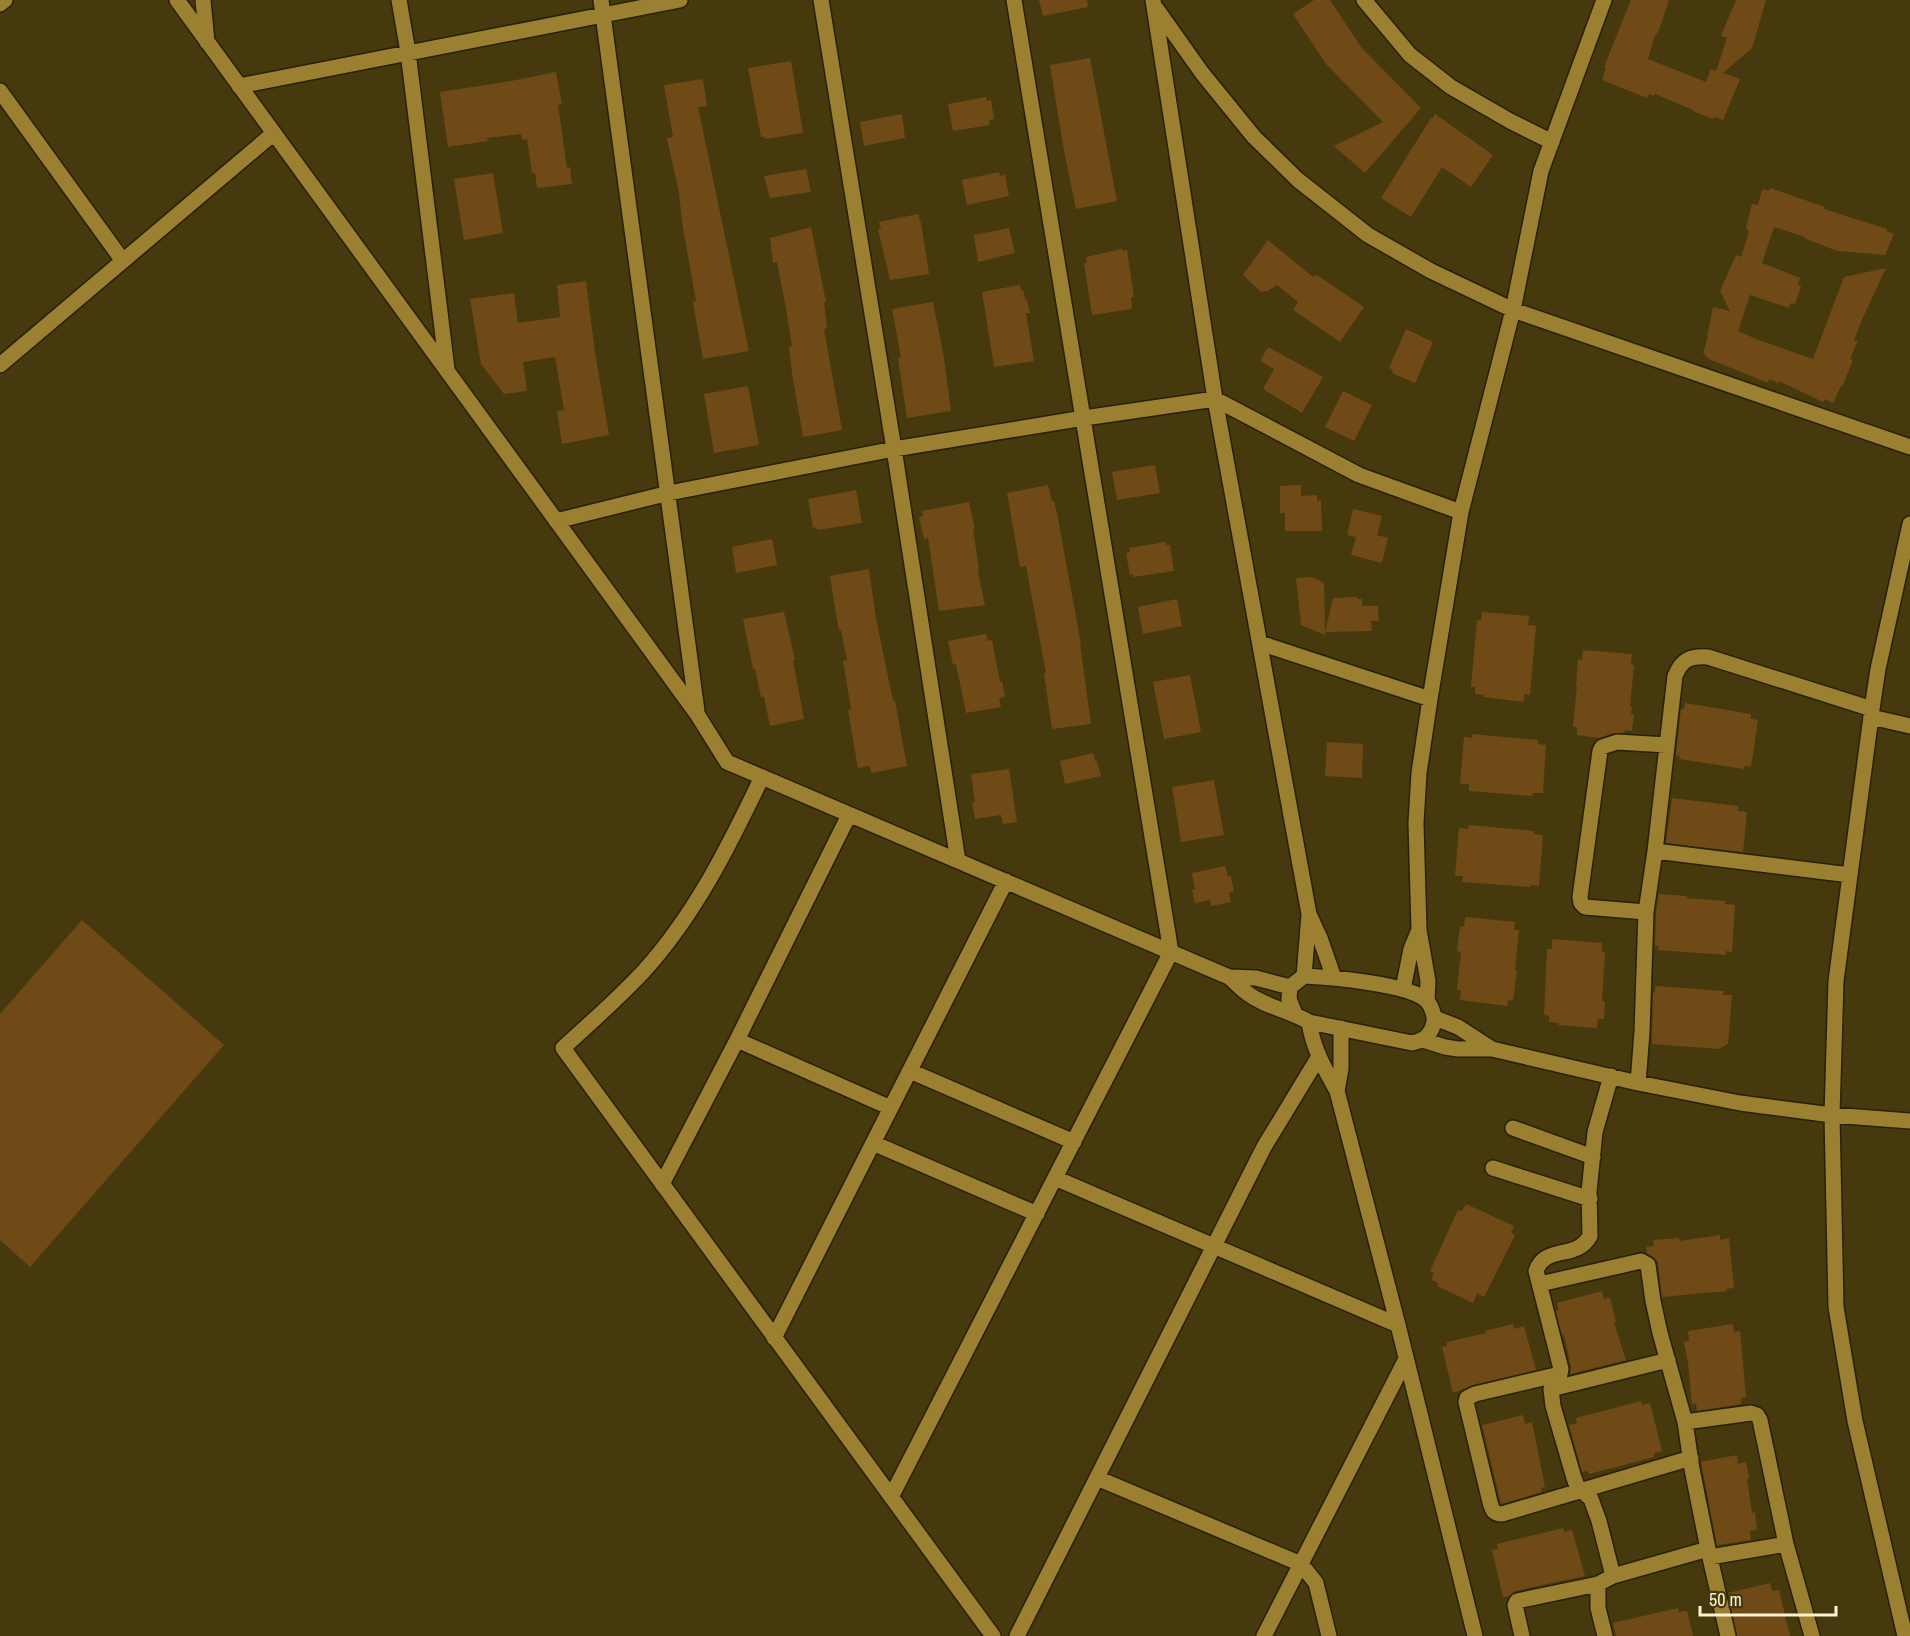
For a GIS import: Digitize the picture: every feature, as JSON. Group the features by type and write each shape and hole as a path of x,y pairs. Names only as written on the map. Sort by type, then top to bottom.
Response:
{"street":[{"path":"0,4 5,0"},
{"path":"177,0 697,714 727,762 1229,977 1248,994 1309,1022 1412,1043 1423,1040 1431,1032 1435,1018 1427,1001 1428,981 1419,930 1416,823 1419,774 1461,512 1513,310 1541,171 1604,0"},
{"path":"203,0 207,42"},
{"path":"399,0 408,52 447,370"},
{"path":"239,86 408,52 602,7 680,0"},
{"path":"821,0 958,861"},
{"path":"891,1497 1171,952 1014,0"},
{"path":"1364,0 1410,55 1451,87 1552,142"},
{"path":"1154,3 1202,73 1254,137 1298,180 1368,235 1431,271 1513,310 1910,447"},
{"path":"1154,3 1215,399 1309,914 1334,978"},
{"path":"602,7 697,714"},
{"path":"0,92 123,261"},
{"path":"2,358 123,261 274,133"},
{"path":"556,521 669,493 894,448 1215,399 1359,475 1461,512"},
{"path":"1905,1636 1855,1421 1836,1307 1832,1115 1836,981 1871,713 1878,669 1910,524"},
{"path":"1260,643 1430,699"},
{"path":"1638,1083 1646,912 1675,676 1679,666 1695,656 1708,657 1910,726"},
{"path":"1646,912 1585,907 1580,897 1602,747 1617,742 1667,745"},
{"path":"762,777 724,856 699,898 672,936 644,971 563,1048 993,1636"},
{"path":"662,1184 737,1040 849,815"},
{"path":"1655,851 1850,874"},
{"path":"774,1338 1006,881"},
{"path":"1304,976 1309,914"},
{"path":"1403,989 1411,949 1419,930"},
{"path":"1295,1014 1289,999 1290,987 1304,976 1334,978 1403,989 1427,1001"},
{"path":"1229,977 1256,978 1290,987"},
{"path":"1435,1018 1458,1027 1492,1049"},
{"path":"1309,1022 1318,1058 1337,1091 1475,1636"},
{"path":"1337,1091 1341,1069 1341,1028"},
{"path":"737,1040 891,1108"},
{"path":"1423,1040 1458,1049 1492,1049 1638,1083 1740,1103 1832,1115 1910,1121"},
{"path":"1017,1636 1264,1147 1318,1058"},
{"path":"910,1071 1074,1142"},
{"path":"1611,1076 1595,1132 1589,1192 1590,1236 1587,1242 1575,1250 1542,1259 1536,1271 1559,1361 1560,1374 1551,1389 1553,1406 1577,1486 1591,1499 1593,1504 1613,1576"},
{"path":"1513,1128 1593,1157"},
{"path":"873,1143 1037,1214"},
{"path":"1493,1168 1590,1199"},
{"path":"1055,1178 1398,1325"},
{"path":"1540,1284 1641,1261 1646,1262 1649,1268 1653,1301 1685,1422 1709,1553 1728,1636"},
{"path":"1264,1636 1406,1359"},
{"path":"1551,1389 1668,1360"},
{"path":"1560,1374 1475,1394 1467,1398 1466,1402 1493,1511 1502,1514 1691,1458"},
{"path":"1685,1422 1751,1413 1757,1415 1760,1420 1786,1544 1812,1636"},
{"path":"1097,1478 1301,1564 1316,1583 1329,1636"},
{"path":"1522,1636 1515,1610 1517,1601 1598,1584 1613,1576 1709,1553 1786,1544"},
{"path":"1598,1584 1598,1608 1605,1636"}],"building":[{"path":"1039,0 1087,0 1088,7 1043,16"},
{"path":"1314,0 1330,0 1361,47 1421,108 1365,173 1334,146 1383,122 1326,64 1293,14"},
{"path":"1631,0 1669,0 1648,59 1706,82 1711,69 1716,71 1727,38 1721,36 1736,0 1766,0 1752,48 1723,73 1740,79 1723,120 1714,117 1713,119 1655,94 1654,96 1649,94 1647,98 1602,80 1606,68 1604,67"},
{"path":"1090,58 1117,201 1076,209 1050,65"},
{"path":"791,61 803,133 766,139 761,137 748,68"},
{"path":"556,72 562,104 558,105 567,168 570,167 572,184 537,188 535,173 532,173 527,139 522,140 521,134 487,138 488,141 448,147 440,92"},
{"path":"703,79 707,106 698,107 749,351 703,359 679,193 667,138 673,137 664,85"},
{"path":"986,97 987,101 991,100 994,119 989,120 990,125 953,131 948,104"},
{"path":"902,114 905,138 864,146 860,122"},
{"path":"1435,114 1493,155 1471,187 1442,167 1411,217 1381,198"},
{"path":"806,169 811,192 770,198 764,176"},
{"path":"999,172 1000,176 1005,175 1009,196 967,205 962,180"},
{"path":"493,173 503,233 464,240 454,179"},
{"path":"1770,188 1825,207 1824,209 1887,229 1886,231 1894,234 1885,255 1837,251 1774,227 1762,263 1800,278 1798,285 1801,286 1795,304 1791,303 1789,308 1750,295 1738,331 1756,339 1813,359 1844,277 1886,268 1861,322 1854,341 1858,340 1850,359 1853,360 1833,403 1825,399 1823,402 1779,381 1778,383 1769,379 1768,383 1709,359 1703,353 1713,307 1730,311 1720,291 1736,255 1741,257 1749,232 1746,227 1752,204 1758,205 1762,189 1769,191"},
{"path":"918,214 929,274 890,280 878,229 881,229 879,222"},
{"path":"811,227 826,302 824,302 827,328 824,329 842,430 803,437 792,373 789,347 792,346 786,309 777,262 773,263 770,238"},
{"path":"1009,228 1015,253 978,262 974,235"},
{"path":"1268,240 1313,277 1317,275 1364,307 1340,342 1293,310 1298,302 1277,285 1268,291 1261,292 1243,275"},
{"path":"1122,249 1127,250 1134,297 1131,297 1132,309 1092,315 1084,263 1087,263 1086,257"},
{"path":"586,281 609,435 562,444 557,411 564,410 555,357 523,362 527,391 504,394 481,364 470,299 514,293 518,323 560,317 557,285"},
{"path":"1020,285 1030,313 1026,313 1034,361 994,367 982,292"},
{"path":"933,302 951,411 907,418 898,358 901,358 892,309"},
{"path":"1406,329 1433,342 1415,383 1392,373 1393,370 1389,368"},
{"path":"1268,347 1323,377 1302,413 1263,389 1274,369 1260,361"},
{"path":"748,386 759,445 714,453 704,394"},
{"path":"1343,391 1372,405 1354,441 1325,427"},
{"path":"1155,465 1160,493 1117,500 1112,472"},
{"path":"1048,485 1057,513 1081,644 1091,724 1052,729 1044,673 1046,673 1026,566 1020,567 1007,493"},
{"path":"1301,485 1301,496 1317,495 1317,501 1321,500 1322,531 1285,531 1285,513 1280,513 1280,486"},
{"path":"856,490 862,523 817,530 816,527 813,528 808,499"},
{"path":"969,502 975,529 973,529 978,573 985,605 939,611 928,538 924,539 919,517 923,516 922,511"},
{"path":"1353,509 1382,516 1377,535 1388,538 1382,563 1351,555 1356,537 1347,535"},
{"path":"772,539 777,565 736,573 732,547"},
{"path":"1166,542 1166,545 1170,545 1174,571 1133,577 1133,574 1130,575 1126,553 1130,552 1129,548"},
{"path":"869,569 876,618 907,766 871,773 870,766 858,768 848,710 851,709 843,661 847,660 841,630 839,630 830,576"},
{"path":"1312,577 1324,583 1325,635 1301,625 1296,578"},
{"path":"1357,597 1357,599 1362,599 1362,606 1378,606 1379,621 1371,621 1372,631 1325,632 1333,598"},
{"path":"1177,599 1182,626 1143,634 1138,607"},
{"path":"784,612 795,660 793,660 804,719 770,726 764,697 761,697 755,669 753,669 743,619"},
{"path":"1482,612 1529,616 1528,625 1536,626 1530,695 1524,694 1524,702 1483,697 1484,695 1475,694 1475,687 1471,687 1477,620 1481,621"},
{"path":"986,634 988,641 992,640 1005,697 999,698 1001,707 966,713 956,664 953,665 948,641"},
{"path":"1583,650 1632,654 1631,665 1634,665 1630,707 1632,707 1631,714 1634,715 1632,731 1625,730 1624,733 1614,733 1599,738 1577,735 1577,727 1573,727 1578,659 1582,660"},
{"path":"1190,675 1201,732 1164,739 1153,682"},
{"path":"1685,703 1751,714 1751,719 1758,720 1751,767 1744,766 1744,769 1679,759 1680,756 1676,755 1681,709 1684,709"},
{"path":"1472,734 1538,740 1538,744 1546,745 1543,793 1533,793 1532,796 1469,791 1469,784 1460,784 1464,737 1472,738"},
{"path":"1327,742 1363,744 1362,778 1325,776"},
{"path":"1093,753 1101,776 1065,784 1060,761"},
{"path":"1009,769 1017,822 1003,824 1001,815 975,819 971,774"},
{"path":"1214,780 1224,835 1181,842 1172,787"},
{"path":"1672,798 1738,806 1738,811 1747,812 1743,852 1666,843"},
{"path":"1469,825 1534,831 1534,834 1543,835 1539,886 1462,882 1463,876 1455,876 1459,828 1468,829"},
{"path":"1225,866 1228,876 1231,876 1234,892 1229,893 1231,902 1211,906 1210,900 1195,903 1192,873"},
{"path":"1659,894 1725,901 1725,904 1735,905 1732,952 1726,951 1726,955 1658,950 1659,946 1655,946"},
{"path":"1465,917 1515,922 1514,930 1519,930 1513,1001 1508,1000 1507,1006 1460,1000 1461,991 1457,990 1461,952 1457,951 1460,926 1464,927"},
{"path":"82,920 224,1045 30,1267 0,1240 0,1014"},
{"path":"1552,939 1602,943 1602,952 1605,952 1602,1001 1605,1001 1604,1019 1598,1019 1597,1028 1558,1025 1559,1023 1549,1022 1549,1016 1544,1015 1547,949 1552,949"},
{"path":"1655,986 1724,991 1723,995 1732,995 1728,1044 1719,1049 1652,1044"},
{"path":"1466,1204 1514,1226 1511,1233 1515,1235 1484,1297 1477,1293 1473,1303 1437,1286 1438,1283 1431,1279 1434,1273 1430,1271 1458,1210 1462,1211"},
{"path":"1720,1235 1720,1240 1729,1238 1734,1288 1726,1289 1727,1291 1662,1297 1658,1263 1647,1253 1646,1247 1654,1246 1653,1240 1679,1238 1679,1241"},
{"path":"1602,1291 1604,1299 1610,1297 1616,1322 1614,1323 1626,1360 1570,1374 1571,1367 1564,1335 1562,1335 1556,1311 1559,1310 1557,1303"},
{"path":"1513,1324 1514,1329 1524,1326 1536,1370 1473,1385 1453,1393 1442,1347 1447,1346 1447,1342"},
{"path":"1733,1324 1734,1332 1740,1331 1746,1397 1741,1398 1741,1404 1697,1411 1696,1403 1692,1404 1684,1342 1689,1341 1688,1331"},
{"path":"1641,1401 1642,1405 1650,1403 1662,1451 1654,1453 1654,1457 1589,1474 1588,1471 1582,1472 1569,1425 1577,1423 1576,1418"},
{"path":"1523,1415 1525,1424 1532,1422 1545,1487 1541,1488 1542,1492 1501,1504 1482,1425"},
{"path":"1737,1455 1738,1464 1746,1462 1752,1513 1755,1512 1757,1530 1750,1531 1751,1540 1717,1545 1701,1462"},
{"path":"1563,1528 1564,1532 1572,1530 1585,1576 1515,1591 1503,1597 1492,1550 1498,1549 1497,1544"},
{"path":"1770,1583 1772,1591 1779,1590 1790,1636 1737,1636 1728,1593"},
{"path":"1678,1608 1679,1612 1687,1611 1693,1636 1616,1636 1613,1623"}]}
